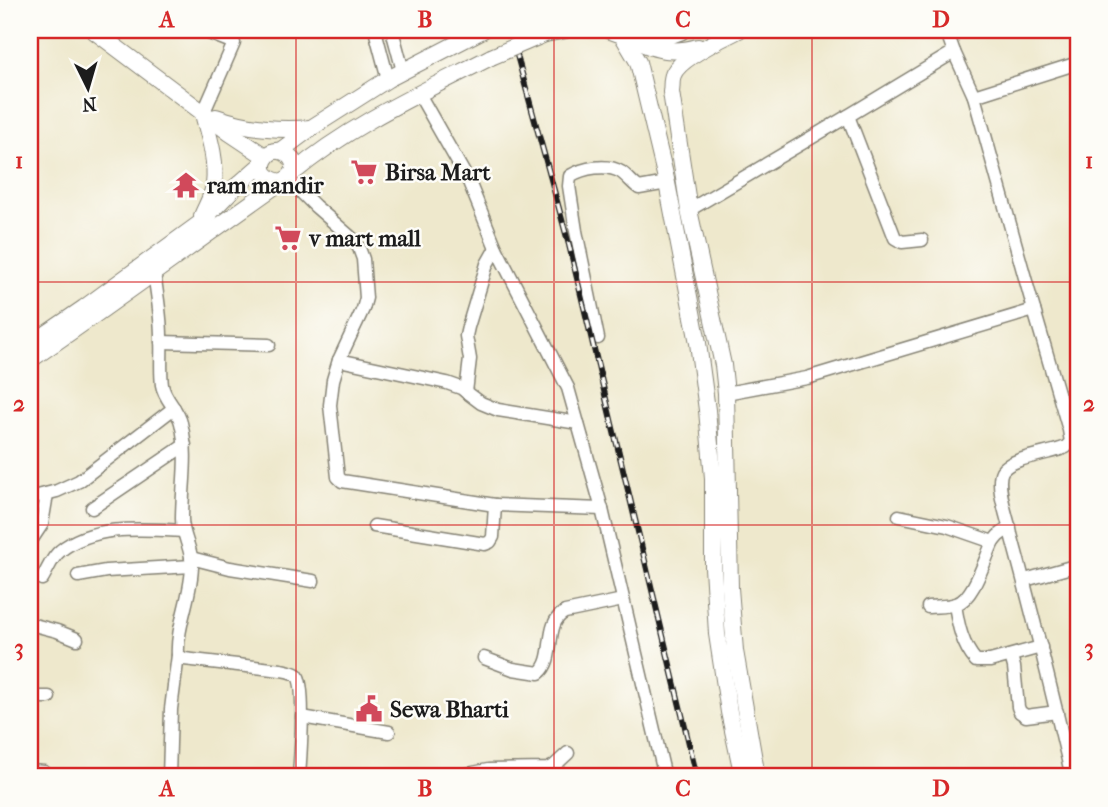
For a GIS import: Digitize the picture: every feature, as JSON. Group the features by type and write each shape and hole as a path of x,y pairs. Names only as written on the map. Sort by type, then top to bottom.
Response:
{"main road":[{"path":"93,30 203,114 270,157 287,153 294,166 287,178 273,181 266,177 263,170 270,157"},
{"path":"30,345 199,224 270,157 311,128 388,79 482,30"},
{"path":"30,360 287,178 317,153 392,108 491,57 550,32 566,30"},
{"path":"739,30 710,44 678,66 673,76 671,92 689,210 723,365 734,651 758,777"},
{"path":"615,32 644,37 668,51 681,51 710,44"},
{"path":"615,32 638,62 667,183 698,343 712,478 717,634 729,712 743,777"},
{"path":"638,62 644,37"},
{"path":"203,114 248,126 289,130 311,128"},
{"path":"199,224 214,187 215,168 203,114"}],"street":[{"path":"201,30 234,43 203,114"},
{"path":"375,30 388,79"},
{"path":"392,30 403,71"},
{"path":"644,37 663,40 684,30"},
{"path":"946,30 974,96 1034,310 1075,441 1066,447 1012,463 1002,471 1000,481 1072,777"},
{"path":"689,210 954,52"},
{"path":"974,96 1078,63"},
{"path":"419,94 468,182 496,248 568,388 601,509 665,777"},
{"path":"848,117 895,238 902,242 922,240"},
{"path":"598,338 576,231 570,176 597,167 619,170 639,188 667,183"},
{"path":"287,178 354,240 363,259 366,287 363,309 339,360 330,405 338,477 342,481 495,505 601,509"},
{"path":"466,392 470,359 468,327 487,264 496,248"},
{"path":"154,273 159,308 162,384 166,397 181,420 185,445 182,520 192,562 178,643 171,709 169,777"},
{"path":"726,393 807,378 1034,310"},
{"path":"161,342 269,345"},
{"path":"339,360 447,383 498,410 578,423"},
{"path":"30,498 79,481 174,408"},
{"path":"92,508 185,445"},
{"path":"30,542 42,524 47,494"},
{"path":"374,526 485,544 490,542 492,537 495,505"},
{"path":"899,516 947,526 993,542"},
{"path":"928,607 962,601 969,594 993,542 1010,527"},
{"path":"42,579 55,555 82,539 104,532 134,528 183,531"},
{"path":"78,576 192,562 313,581"},
{"path":"1025,580 1078,565"},
{"path":"484,658 539,673 547,661 556,619 560,614 623,600"},
{"path":"955,604 960,631 975,660 983,662 1041,647"},
{"path":"30,624 77,639"},
{"path":"178,655 184,659 295,673 300,682 302,717 299,777"},
{"path":"1011,656 1020,712 1026,716 1057,712"},
{"path":"30,697 49,697"},
{"path":"302,717 389,732"},
{"path":"452,777 488,770 548,769 568,753"},
{"path":"30,771 42,771 46,773 46,777"}],"railway":[{"path":"510,30 569,245 697,777"}],"place":[{"name":"Birsa Mart","path":"364,172"},
{"name":"ram mandir","path":"186,185"},
{"name":"v mart mall","path":"288,238"},
{"name":"Sewa Bharti","path":"369,709"}]}
